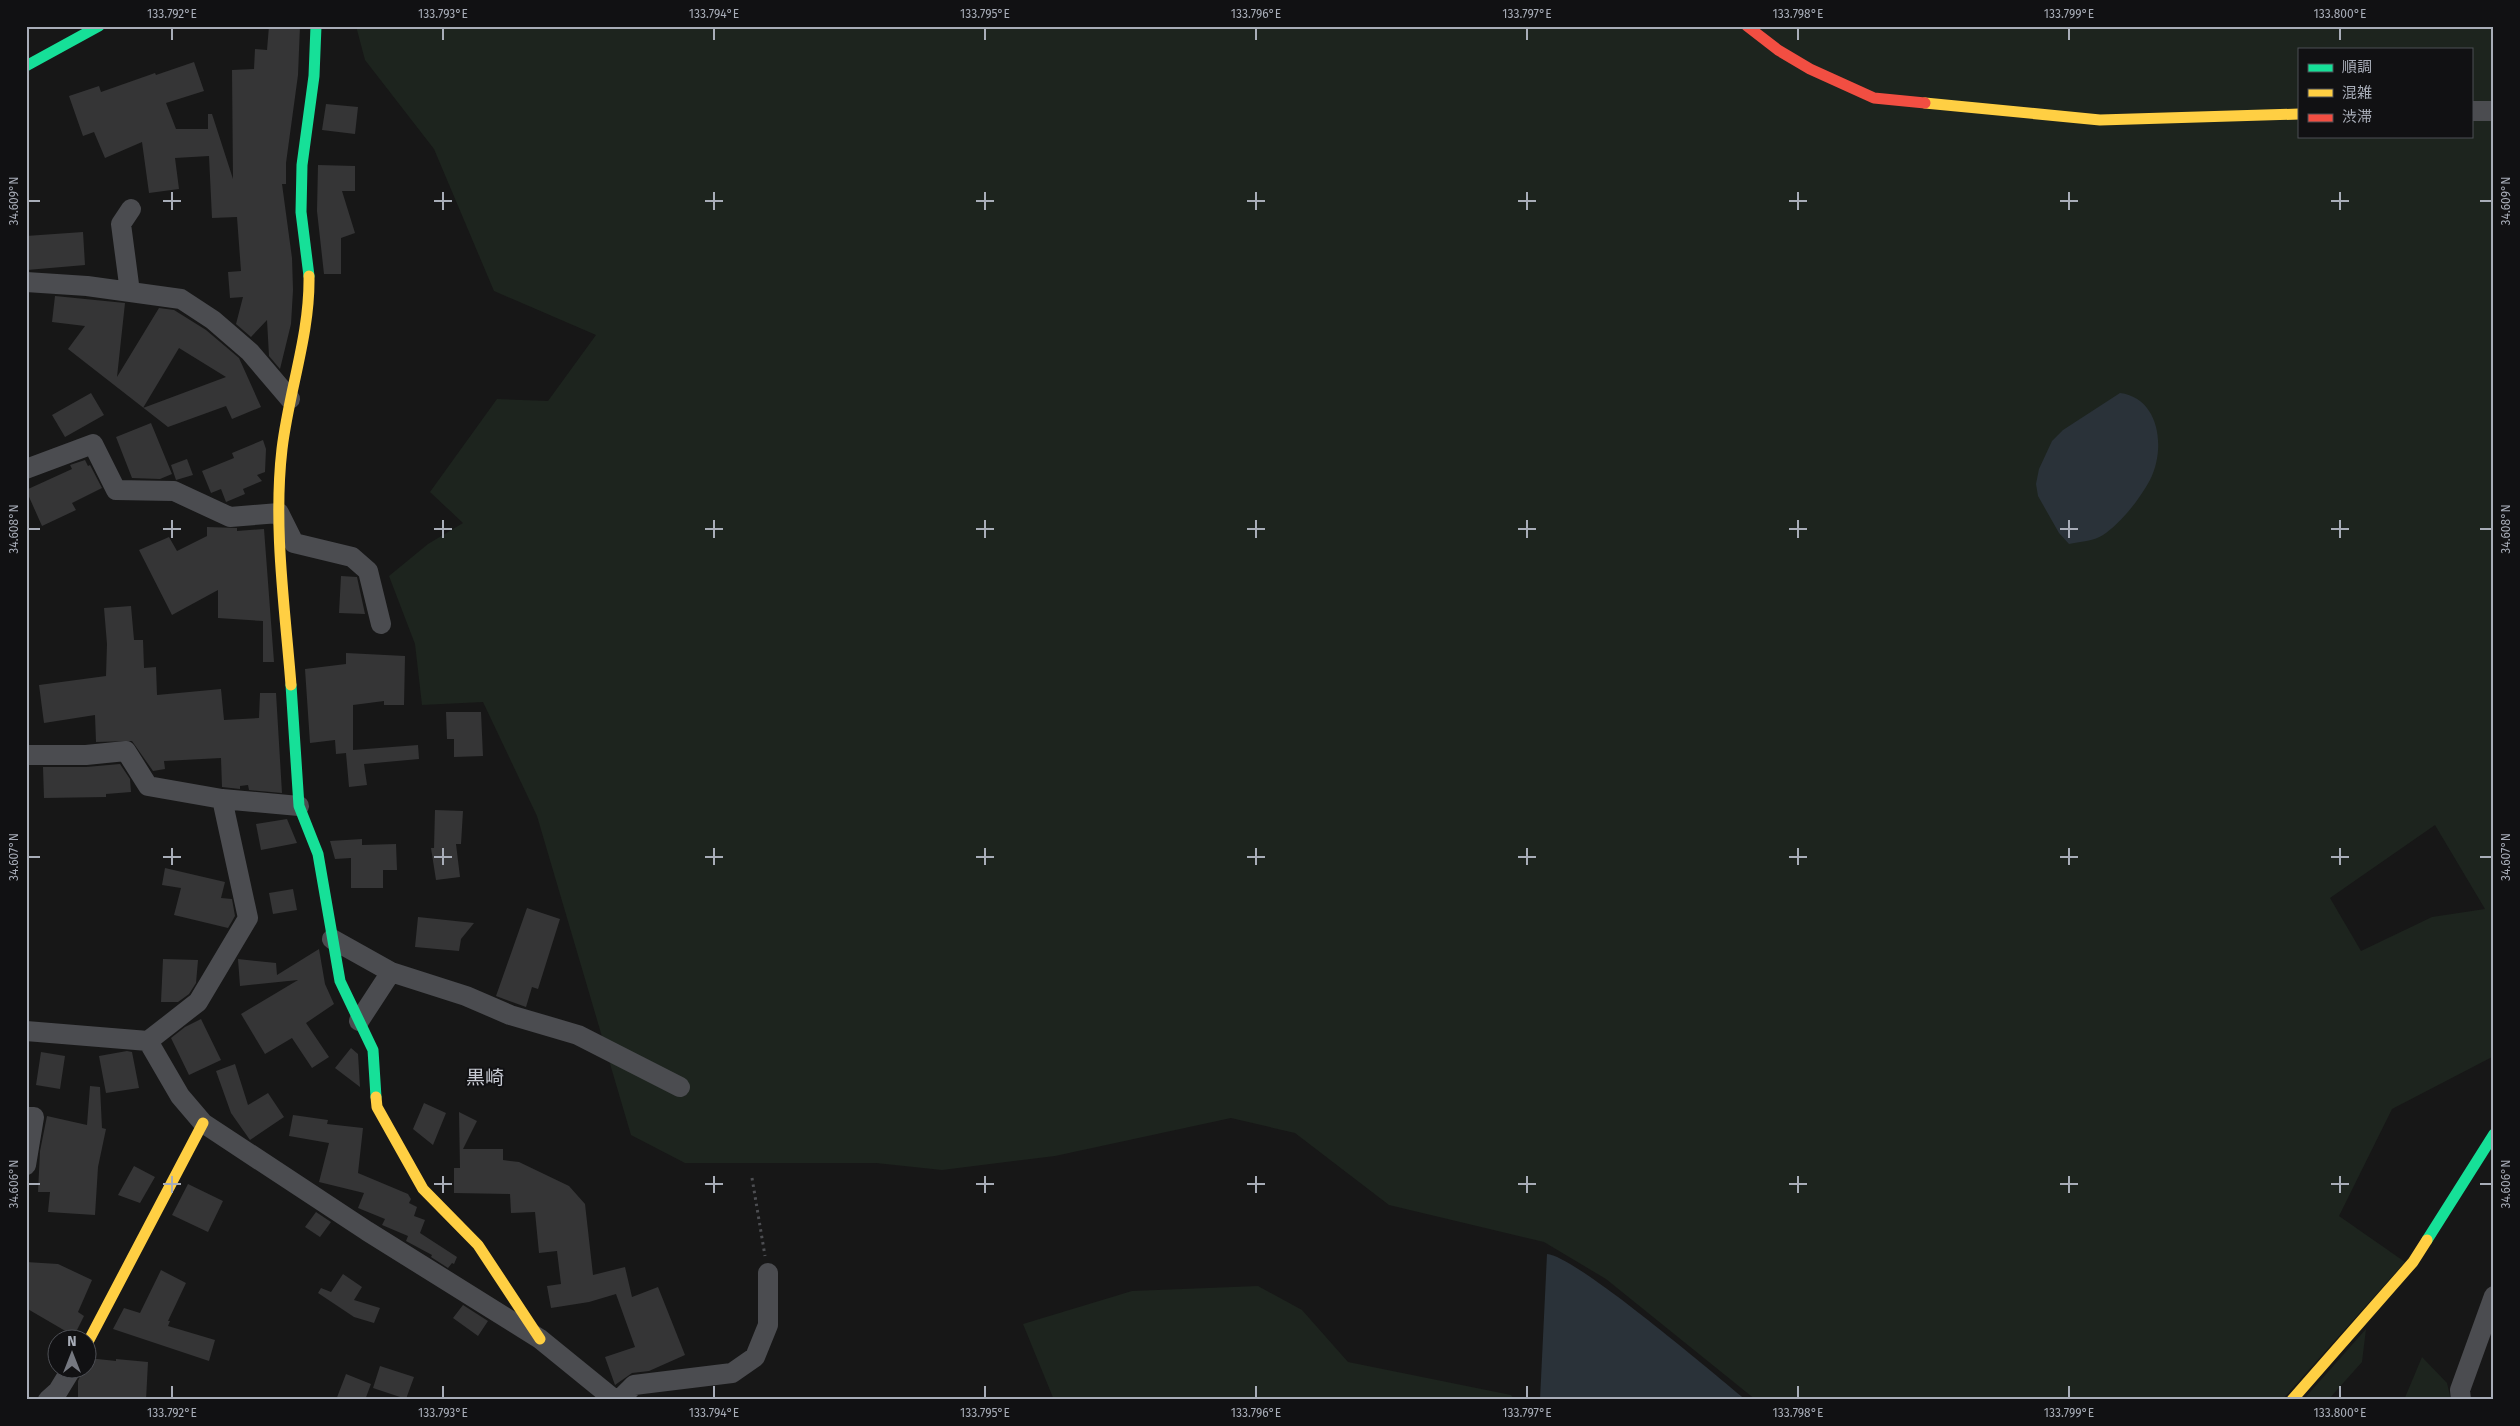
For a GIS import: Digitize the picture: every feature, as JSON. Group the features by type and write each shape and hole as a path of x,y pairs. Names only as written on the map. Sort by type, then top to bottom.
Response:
{"street":[{"path":"26,66 99,26"},
{"path":"316,26 314,76 302,165 301,212 308,257 307,326 290,399 282,450 279,513 299,806 318,854 340,981 372,1050 377,1107 406,1161 424,1189 478,1245 540,1339"},
{"path":"1747,26 1778,50 1810,69 1874,98 2100,120 2298,114"},
{"path":"2472,111 2494,111"},
{"path":"130,292 121,224 131,209"},
{"path":"26,282 87,286 182,299 213,320 250,352 290,399"},
{"path":"26,469 93,444 116,490 174,492 230,517 279,513"},
{"path":"279,513 294,543 352,557 368,571 381,624"},
{"path":"26,755 86,755 126,751 148,786 222,799 299,806"},
{"path":"26,1031 148,1041 198,1002 248,918 222,799"},
{"path":"332,939 391,972 466,996 510,1014 578,1035 680,1087"},
{"path":"359,1021 391,972"},
{"path":"148,1041 180,1096 204,1123 367,1231 540,1339 615,1400"},
{"path":"26,1117 34,1118 26,1165"},
{"path":"95,1328 204,1123"},
{"path":"2292,1400 2413,1262 2494,1134"},
{"path":"620,1400 634,1385 732,1374 756,1357 768,1325 768,1274"},
{"path":"2461,1400 2460,1390 2494,1296"},
{"path":"48,1400 58,1391 66,1378"}],"path":[{"path":"752,1178 768,1274"}],"shaded area":[{"path":"356,26 2494,26 2494,1056 2392,1109 2339,1216 2405,1262 2282,1400 1756,1400 1606,1279 1544,1242 1389,1205 1295,1133 1231,1118 1055,1156 942,1170 876,1163 685,1163 631,1135 537,816 483,702 422,705 415,644 389,576 428,544 463,523 430,492 497,399 548,401 596,335 494,291 434,149 365,60","holes":["2435,825 2485,909 2432,917 2361,951 2330,898"]},
{"path":"2120,393 2133,397 2144,404 2151,415 2156,427 2158,440 2155,468 2141,495 2110,530 2091,540 2069,544 2059,533 2038,496 2036,484 2039,469 2052,441 2063,430"},
{"path":"1547,1254 1563,1260 1614,1294 1746,1400 1540,1400"},
{"path":"1258,1286 1302,1310 1348,1362 1511,1395 1515,1400 1054,1400 1023,1324 1132,1291"},
{"path":"2366,1329 2362,1362 2328,1400 2303,1400"},
{"path":"2422,1357 2447,1383 2451,1400 2404,1400"}],"building":[{"path":"269,26 300,26 298,75 286,163 286,184 282,184 292,258 293,290 291,324 280,369 269,356 267,320 251,337 236,324 243,297 230,298 228,272 241,271 237,217 212,218 209,156 175,158 179,189 149,193 142,142 105,158 94,132 83,136 69,96 99,86 101,92 155,73 156,75 194,62 204,91 166,103 176,129 208,129 208,114 212,114 233,179 232,70 254,69 255,49 267,50"},
{"path":"326,104 358,107 355,134 322,130"},
{"path":"318,165 355,166 355,191 342,191 355,233 341,238 341,274 324,274 317,211"},
{"path":"83,232 85,265 27,270 26,236"},
{"path":"55,296 125,303 117,377 159,308 174,310 206,330 239,358 261,407 232,419 226,406 168,427 143,408 68,349 85,326 52,322","holes":["179,348 226,377 143,408"]},
{"path":"91,393 104,415 65,437 52,415"},
{"path":"151,423 172,474 160,479 132,478 116,437"},
{"path":"263,440 266,449 265,472 257,475 262,481 243,489 245,494 226,502 221,489 211,493 202,471 234,458 232,453"},
{"path":"187,459 193,475 176,480 171,465"},
{"path":"85,460 88,466 90,465 102,488 72,503 76,510 42,526 26,490 72,469 70,465"},
{"path":"207,527 237,528 237,531 264,529 274,662 263,662 263,621 218,618 218,590 172,615 139,550 169,537 177,551 207,536"},
{"path":"341,576 357,577 365,614 339,613"},
{"path":"131,606 134,640 143,640 144,668 156,667 157,695 221,689 224,720 259,718 260,693 276,693 282,793 249,790 248,785 240,786 240,789 222,787 221,758 164,761 165,769 153,771 132,741 96,742 95,715 44,723 39,685 106,676 107,644 104,608"},
{"path":"346,653 405,656 404,705 384,705 384,701 353,705 353,750 418,745 419,759 364,764 367,785 349,787 346,753 336,754 335,740 310,743 305,669 346,664"},
{"path":"446,712 481,712 483,756 454,757 454,739 447,739"},
{"path":"120,764 130,779 131,792 106,794 106,797 44,798 43,767 86,767"},
{"path":"435,810 463,811 461,844 456,844 460,877 436,880 431,848 434,848"},
{"path":"287,819 297,843 261,850 256,824"},
{"path":"362,839 362,845 396,844 397,870 383,870 383,888 351,888 351,858 335,859 330,841"},
{"path":"165,868 225,882 221,898 232,899 235,916 228,928 174,915 181,888 162,885"},
{"path":"293,889 297,910 273,914 269,893"},
{"path":"527,908 560,919 538,989 532,987 526,1007 496,996"},
{"path":"418,917 474,923 461,939 459,951 415,947"},
{"path":"319,949 325,984 334,1004 306,1023 329,1057 312,1068 292,1038 265,1054 241,1014 298,980 240,986 238,959 276,963 277,975"},
{"path":"163,959 198,960 196,983 189,994 178,1002 161,1002"},
{"path":"201,1019 221,1060 189,1075 171,1038 185,1027"},
{"path":"351,1048 358,1054 360,1087 335,1068"},
{"path":"127,1051 132,1052 139,1088 106,1093 99,1056"},
{"path":"41,1052 65,1056 60,1089 36,1085"},
{"path":"235,1064 248,1105 268,1093 284,1117 250,1140 231,1113 216,1071"},
{"path":"90,1086 100,1087 102,1128 106,1129 98,1167 95,1215 48,1212 50,1192 38,1192 40,1151 47,1116 87,1125"},
{"path":"424,1103 446,1113 433,1145 413,1129"},
{"path":"459,1112 477,1121 463,1149 503,1149 503,1160 519,1162 569,1186 585,1204 593,1275 625,1267 632,1297 658,1287 685,1355 649,1371 632,1373 615,1385 605,1357 635,1347 616,1294 589,1302 551,1308 547,1286 561,1284 557,1251 539,1253 535,1212 511,1213 510,1194 454,1193 454,1168 460,1168"},
{"path":"293,1115 328,1120 327,1124 363,1128 358,1173 408,1194 411,1199 409,1203 417,1207 414,1216 425,1220 420,1233 457,1257 454,1264 452,1263 448,1268 431,1257 432,1255 406,1241 408,1236 382,1225 385,1219 358,1208 364,1193 319,1182 329,1143 289,1136"},
{"path":"134,1166 155,1177 140,1203 118,1195"},
{"path":"188,1184 223,1201 208,1232 172,1215"},
{"path":"316,1212 331,1222 320,1237 305,1227"},
{"path":"26,1262 58,1264 92,1280 78,1312 84,1316 78,1328 60,1328 26,1308"},
{"path":"161,1270 186,1283 168,1321 170,1321 168,1326 215,1340 209,1361 113,1329 124,1308 140,1313"},
{"path":"343,1274 362,1287 354,1300 380,1308 374,1323 354,1317 318,1293 321,1288 331,1292"},
{"path":"463,1305 488,1321 478,1336 453,1318"},
{"path":"98,1359 148,1362 146,1400 78,1400 79,1378 98,1378"},
{"path":"380,1366 414,1377 406,1399 373,1388"},
{"path":"346,1374 371,1384 365,1400 336,1400"}],"traffic: fast":[{"path":"26,66 99,26"},
{"path":"309,276 301,212 302,165 314,76 316,26"},
{"path":"291,685 299,806 318,854 340,981 373,1050 376,1097"},
{"path":"2427,1240 2494,1134"}],"traffic: slow":[{"path":"1925,103 2100,120 2298,114"},
{"path":"291,685 279,538 280,478 285,427 303,341 309,276"},
{"path":"376,1097 377,1107 423,1189 478,1245 540,1339"},
{"path":"95,1328 203,1123"},
{"path":"2292,1400 2413,1262 2427,1240"}],"traffic: jam":[{"path":"1747,26 1778,50 1810,69 1874,98 1925,103"}],"district":[{"name":"黒崎","path":"485,1077"}]}
